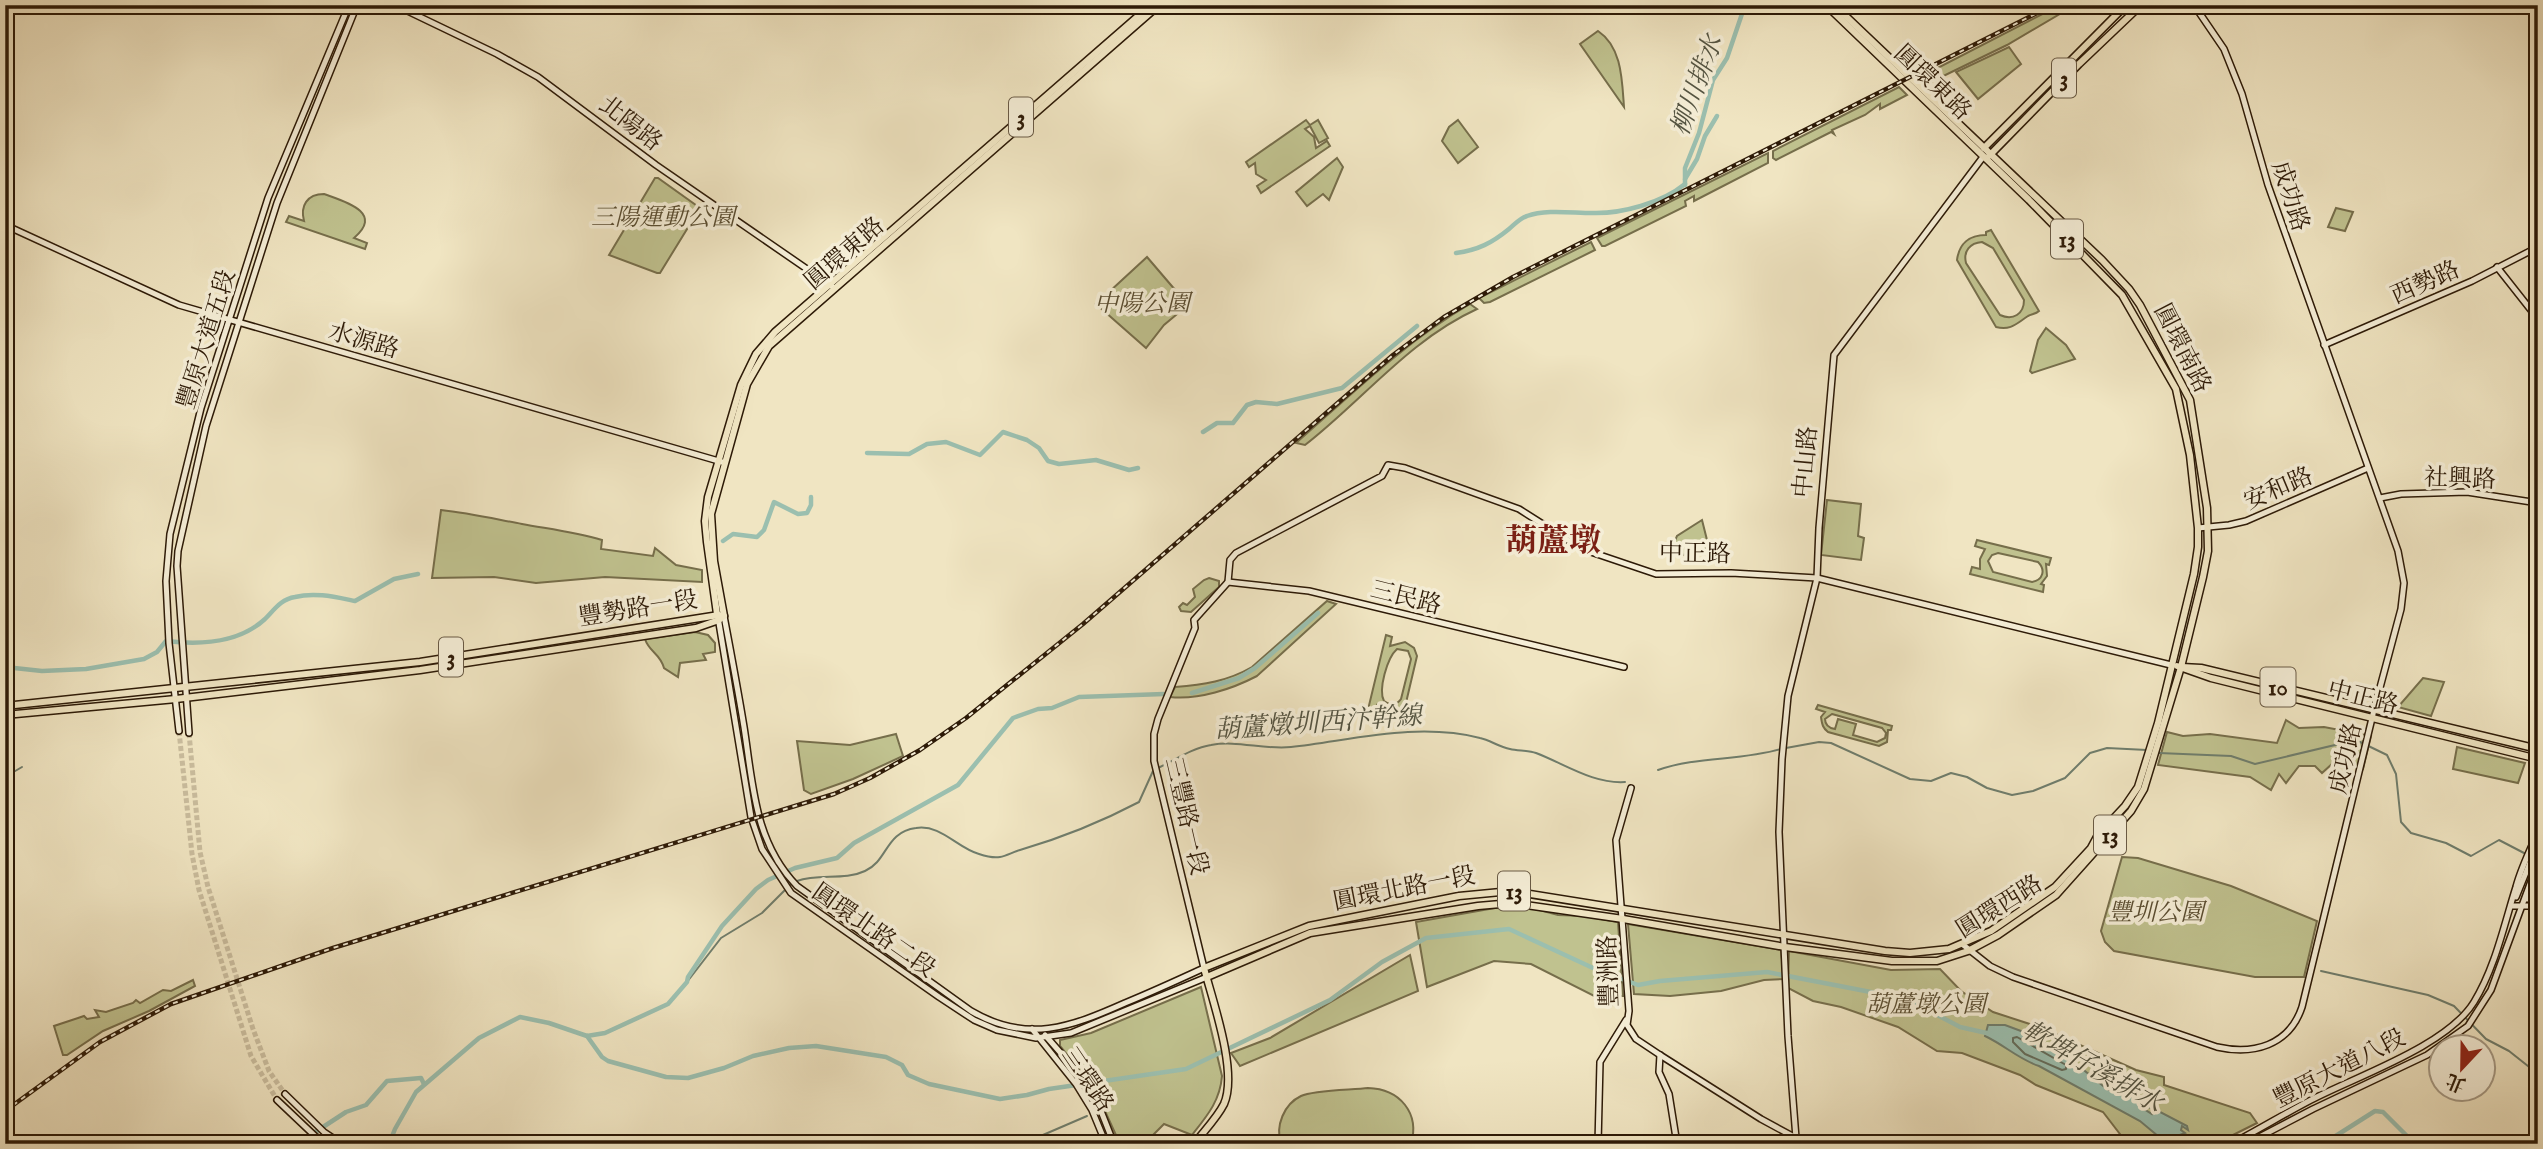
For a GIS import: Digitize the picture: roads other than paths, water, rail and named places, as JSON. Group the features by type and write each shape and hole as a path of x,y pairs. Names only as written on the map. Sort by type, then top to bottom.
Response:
{"main road":[{"name":"圓環東路","path":"720,617 711,514 721,462 747,384 761,356 779,335 831,286 1151,5"},
{"name":"圓環東路","path":"831,286 1159,5"},
{"name":"圓環東路","path":"1826,5 1983,157"},
{"name":"圓環東路","path":"1834,5 1984,148"},
{"name":"3","path":"1984,148 2126,5"},
{"name":"3","path":"1992,155 2033,109 2141,5"},
{"path":"1984,148 1983,157 1992,155"},
{"name":"圓環南路","path":"1984,148 2129,289 2190,400 2208,527 2203,577 2180,667"},
{"name":"圓環南路","path":"1983,157 2094,264 2122,295 2175,385 2190,455 2198,547 2194,574 2171,665"},
{"name":"豐勢路一段","path":"173,688 420,662 720,617"},
{"name":"豐勢路一段","path":"176,699 440,668 696,628 720,617"},
{"name":"中正路","path":"2171,665 2211,678 2538,759"},
{"name":"圓環西路","path":"1785,934 1910,953 1937,951 1962,944 1991,931 2054,887 2091,848 2098,835 2125,806 2138,787 2147,763 2171,665"},
{"name":"中正路","path":"2180,667 2199,667 2538,749"},
{"name":"圓環西路","path":"1785,947 1913,962 1937,961 1968,951 1998,935 2056,895 2131,811 2147,779 2180,667"},
{"name":"3","path":"5,706 173,688"},
{"name":"3","path":"5,715 176,699"},
{"name":"圓環北路一段","path":"1204,968 1309,926 1459,896 1511,891 1785,934"},
{"name":"圓環北路一段","path":"1207,977 1310,933 1478,906 1513,903 1785,947"},
{"name":"三豐路一段","path":"1194,1144 1223,1105 1227,1094 1228,1066 1204,968"}],"street":[{"name":"豐原大道五段","path":"179,730 173,688 166,581 168,545 201,408 268,198 349,5"},
{"name":"豐原大道五段","path":"189,733 177,583 178,551 206,426 277,203 357,5"},
{"name":"北陽路","path":"395,5 538,76 656,165 831,286"},
{"name":"成功路","path":"1962,944 1990,966 2021,981 2217,1047 2245,1050 2264,1047 2274,1042 2292,1028 2302,1007 2401,609 2404,583 2401,562 2267,185 2242,94 2224,49 2194,5"},
{"path":"306,108 316,112"},
{"name":"中山路","path":"1796,1138 1788,1036 1779,832 1782,749 1788,696 1817,578 1834,355 1983,157"},
{"name":"水源路","path":"5,225 179,304 721,462"},
{"name":"西勢路","path":"2324,345 2472,281 2538,247"},
{"path":"2497,267 2538,318"},
{"name":"中正路","path":"1228,582 1230,560 1236,553 1382,476 1388,465 1408,469 1519,509 1573,544 1600,556 1656,574 1731,573 1817,578 2171,665"},
{"name":"安和路","path":"2198,528 2246,521 2368,468"},
{"name":"社興路","path":"2380,498 2402,494 2467,492 2538,503"},
{"name":"三豐路一段","path":"1204,968 1155,768 1153,748 1158,719 1195,628 1194,621 1228,582"},
{"name":"三民路","path":"1228,582 1309,591 1624,667"},
{"name":"圓環北路二段","path":"720,617 758,816 773,862 791,893 974,1020 1005,1032 1036,1038 1088,1028 1207,977"},
{"name":"豐洲路","path":"1631,789 1616,840 1628,995 1627,1025 1636,1039 1802,1144"},
{"name":"豐原大道八段","path":"2231,1144 2310,1101 2434,1041 2456,1024 2476,1000 2496,953 2516,886 2538,832"},
{"name":"豐原大道八段","path":"2511,906 2538,843"},
{"name":"圓環北路二段","path":"773,862 797,886 971,1011 999,1024 1042,1029 1081,1022 1204,968"},
{"path":"2523,901 2538,862"},
{"name":"豐原大道八段","path":"2246,1144 2427,1055 2462,1031 2476,1016 2491,990 2523,901 2538,874"},
{"path":"2511,906 2523,901 2538,906"},
{"path":"1598,1144 1600,1062 1627,1017"},
{"name":"三環路","path":"1032,1029 1036,1038 1076,1084 1092,1110 1106,1144"},
{"name":"三環路","path":"1042,1029 1099,1106 1114,1144"},
{"path":"1660,1055 1659,1072 1669,1094 1677,1144"},
{"path":"285,1094 295,1107 342,1144"},
{"path":"276,1100 326,1144"}],"water":[{"path":"1988,1025 2005,1025 2029,1034 2063,1053 2107,1089 2123,1095 2134,1095 2153,1105 2151,1108 2142,1105 2144,1109 2152,1114 2156,1107 2160,1112 2187,1126 2188,1130 2182,1126 2181,1130 2185,1133 2164,1141 2140,1121 1985,1036"}],"waterway":[{"name":"柳川排水","path":"1685,185 1685,168 1699,133 1713,80 1727,58 1745,5"},
{"name":"柳川排水","path":"1685,179 1717,116"},
{"name":"柳川排水","path":"1456,253 1491,242 1527,216 1551,212 1603,213 1628,209 1665,197 1685,184"},
{"name":"柳川排水","path":"1203,432 1217,423 1233,423 1247,405 1256,402 1277,404 1342,388 1417,326"},
{"name":"柳川排水","path":"867,453 909,454 927,444 946,442 980,455 1003,432 1027,440 1039,448 1048,461 1059,464 1096,460 1129,470 1138,468"},
{"name":"柳川排水","path":"723,541 733,534 757,537 764,530 774,502 798,514 807,513 811,497"},
{"name":"柳川排水","path":"5,667 42,671 86,669 144,659 157,652 166,641 205,642 243,633 255,627 278,605 290,598 318,595 355,601 394,579 418,574"},
{"path":"1192,693 1239,678 1255,668 1318,613"},
{"path":"389,1144 416,1092 479,1038 520,1017 549,1023 587,1036 605,1033 668,1004 687,982 722,926 756,889 768,880 795,868 837,858 854,843 958,785 1013,718 1038,709 1052,708 1079,697 1164,694"},
{"name":"葫蘆燉圳西汴幹線","path":"1158,768 1190,751 1211,745 1291,747 1385,734 1433,732 1484,739 1513,750 1536,753 1590,777 1625,782"},
{"name":"葫蘆燉圳西汴幹線","path":"2159,753 2231,756 2255,764 2356,740 2387,755 2396,774 2401,822 2411,833 2446,843 2471,856 2499,840 2524,853"},
{"name":"葫蘆燉圳西汴幹線","path":"1786,748 1819,742 1831,743 1910,779 1931,781 1951,773 2012,795 2033,791 2065,778 2090,753 2107,748 2147,750"},
{"name":"葫蘆燉圳西汴幹線","path":"1658,770 1688,762 1781,749"},
{"path":"5,777 22,767"},
{"name":"葫蘆燉圳西汴幹線","path":"797,881 814,877 849,876 865,871 878,861 898,835 916,828 941,833 979,854 1005,856 1081,829 1139,802 1153,771"},
{"name":"葫蘆燉圳西汴幹線","path":"687,982 721,938 762,913 792,883"},
{"path":"587,1036 608,1061 666,1077 688,1078 753,1056 789,1048 816,1046 886,1057 902,1065 908,1075 929,1084 1000,1099 1186,1069 1330,1000 1382,962 1426,938 1509,929 1593,968 1638,985 1767,972 1907,999 1960,1027 1991,1034"},
{"path":"2321,971 2428,995 2454,1006 2486,1039 2509,1051 2538,1074"},
{"path":"297,1144 346,1112 366,1105 387,1081 421,1078 424,1084"},
{"name":"軟埤仔溪排水","path":"2323,1144 2375,1111 2383,1112 2415,1144"},
{"path":"1022,1144 1087,1116"}],"tunnel":[{"path":"179,731 192,854 199,890 251,1056 277,1100"},
{"path":"189,733 200,852 208,887 253,1029 269,1071 285,1094"}],"railway":[{"path":"5,1111 100,1042 171,1004 333,948 834,794 870,778 920,750 966,718 1083,624 1393,355 1444,317 1513,277 2053,5"}],"district":[{"name":"葫蘆墩","path":"1553,540"}],"park label":[{"name":"三陽運動公園","path":"663,217"},
{"name":"中陽公園","path":"1142,303"},
{"name":"豐圳公園","path":"2156,912"},
{"name":"葫蘆墩公園","path":"1926,1004"}]}
